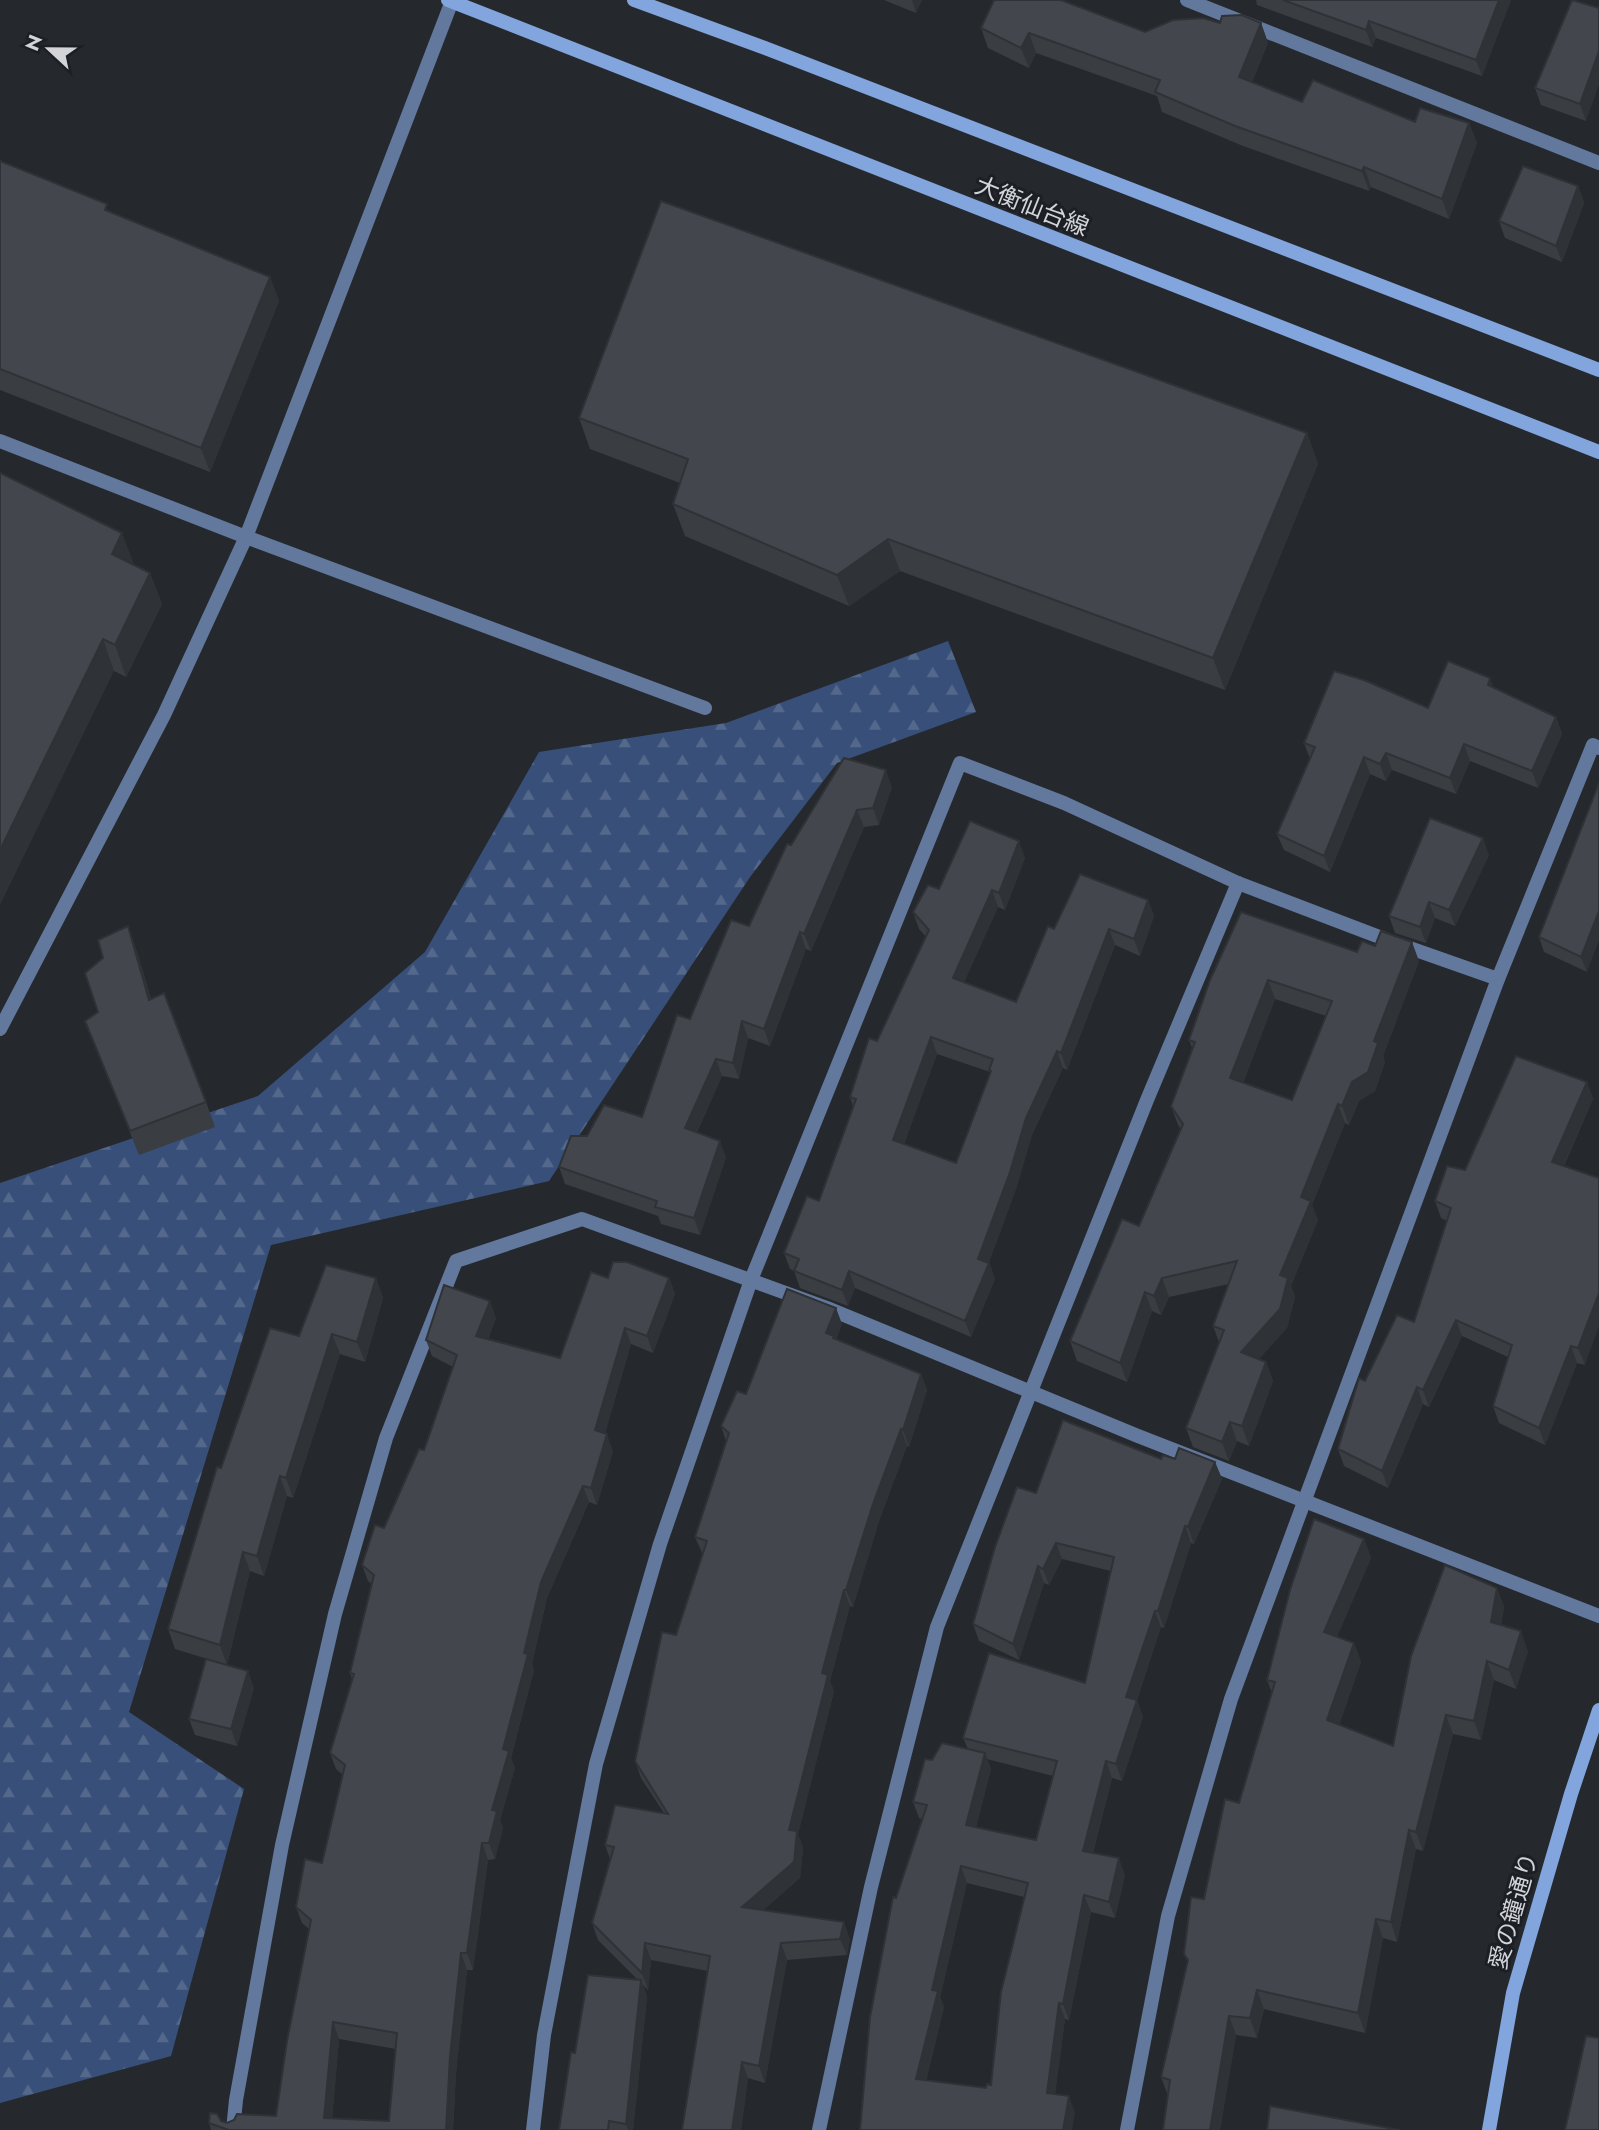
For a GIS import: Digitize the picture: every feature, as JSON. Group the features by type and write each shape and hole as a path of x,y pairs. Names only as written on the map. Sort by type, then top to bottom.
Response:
{"main road":[{"name":"大衡仙台線","path":"451,0 1599,452"},
{"name":"大衡仙台線","path":"634,0 1599,370"},
{"name":"愛の鐘通り","path":"1489,2130 1513,1993 1571,1794 1599,1710"}],"street":[{"path":"0,1029 164,715 246,537 451,0"},
{"path":"1193,1 1599,163"},
{"path":"0,441 246,537 705,708"},
{"path":"1127,2130 1168,1916 1231,1699 1498,979 1593,745 1599,748"},
{"path":"533,2130 544,2035 596,1765 660,1544 751,1280 960,763 1064,803 1238,883 1498,979"},
{"path":"819,2130 871,1886 937,1627 1147,1100 1238,883"},
{"path":"233,2130 236,2100 282,1845 335,1614 386,1438 456,1261 582,1219 827,1308 1599,1616"}],"green space":[{"path":"948,641 976,712 837,763 750,877 549,1181 271,1245 129,1712 244,1789 171,2056 0,2103 0,1183 258,1096 425,952 539,752 726,723"}],"building":[{"path":"994,0 1061,0 1145,32 1173,20 1203,18 1220,23 1222,16 1242,15 1261,23 1239,77 1302,102 1313,80 1415,122 1420,108 1469,123 1442,199 1364,167 1362,171 1235,126 1155,92 1160,80 1029,33 1021,48 981,28"},
{"path":"1283,0 1499,0 1476,60 1369,21 1366,30"},
{"path":"1572,0 1599,8 1599,51 1580,104 1535,88"},
{"path":"0,161 107,204 105,210 270,277 201,448 0,369"},
{"path":"1523,166 1578,186 1556,246 1499,221"},
{"path":"661,201 1307,433 1213,658 888,539 837,575 673,504 688,459 579,418"},
{"path":"0,473 122,533 112,554 150,573 115,645 103,639 0,850"},
{"path":"1448,661 1490,678 1488,685 1556,717 1532,771 1464,744 1450,778 1386,753 1380,764 1364,757 1324,856 1277,834 1315,747 1304,743 1334,671 1364,680 1428,708"},
{"path":"844,758 886,770 873,808 857,810 804,934 800,932 764,1029 742,1021 733,1063 716,1059 685,1128 720,1141 694,1218 655,1207 657,1201 559,1167 571,1136 587,1136 604,1105 642,1117 677,1015 690,1019 731,920 749,926 787,844 791,845"},
{"path":"1599,783 1599,911 1581,957 1539,937"},
{"path":"1430,818 1483,838 1449,910 1429,902 1420,927 1389,916"},
{"path":"970,821 1019,841 999,893 992,890 953,978 1016,1002 1048,926 1054,929 1080,874 1148,900 1134,939 1109,929 1061,1053 1057,1051 1026,1118 1010,1172 978,1259 989,1263 965,1321 849,1271 842,1290 794,1271 799,1259 784,1253 807,1196 819,1201 856,1099 850,1097 869,1038 877,1041 929,930 913,912 928,885 939,889","holes":["931,1037 993,1059 989,1070 991,1071 956,1163 893,1140"]},
{"path":"1241,912 1357,952 1362,941 1375,946 1381,931 1412,942 1374,1041 1378,1043 1368,1072 1352,1082 1342,1106 1338,1104 1301,1197 1311,1201 1280,1275 1288,1278 1280,1309 1241,1352 1266,1362 1242,1426 1230,1422 1222,1442 1186,1428 1224,1330 1213,1326 1237,1261 1162,1278 1154,1296 1145,1292 1120,1363 1070,1341 1122,1219 1139,1226 1183,1124 1171,1106 1195,1042 1189,1040 1210,980","holes":["1268,980 1332,1001 1292,1100 1230,1078"]},
{"path":"128,926 149,1000 164,993 206,1102 130,1131 85,1021 98,1012 85,973 103,958 98,940"},
{"path":"1516,1056 1587,1082 1552,1162 1599,1178 1599,1293 1578,1348 1571,1346 1539,1428 1493,1406 1512,1345 1456,1320 1423,1390 1417,1387 1382,1471 1338,1449 1359,1378 1365,1381 1397,1315 1414,1322 1451,1208 1435,1201 1447,1166 1465,1170"},
{"path":"613,1262 627,1262 669,1278 647,1336 625,1328 595,1430 607,1434 591,1488 583,1486 541,1582 524,1653 528,1654 503,1749 509,1751 492,1810 497,1811 489,1843 482,1843 467,1953 461,1953 450,2057 446,2130 229,2130 209,2123 210,2113 217,2114 221,2121 227,2123 234,2120 237,2114 276,2116 287,2041 311,1920 296,1907 305,1859 322,1863 345,1765 330,1753 354,1674 350,1673 374,1575 362,1565 375,1525 384,1528 419,1449 424,1450 457,1355 426,1340 444,1285 490,1301 476,1336 560,1358 591,1272 608,1278","holes":["333,2022 397,2033 389,2121 324,2118"]},
{"path":"326,1265 376,1278 357,1342 332,1334 286,1478 280,1476 257,1556 243,1552 220,1645 168,1629 217,1467 221,1468 270,1328 299,1336"},
{"path":"787,1289 836,1308 826,1333 834,1336 833,1338 921,1374 844,1590 822,1673 828,1675 789,1830 797,1831 794,1862 742,1907 844,1922 840,1939 781,1943 759,2066 742,2062 732,2130 682,2130 710,1956 645,1943 642,1973 592,1923 614,1847 605,1845 615,1805 668,1814 635,1761 662,1632 676,1635 707,1541 695,1537 729,1433 721,1426 737,1391 746,1394"},
{"path":"1063,1420 1161,1459 1163,1455 1175,1459 1179,1448 1215,1462 1188,1527 1185,1526 1158,1611 1155,1611 1126,1697 1137,1700 1116,1764 1106,1761 1083,1851 1119,1858 1109,1902 1084,1895 1063,2004 1059,2003 1047,2093 1069,2096 1063,2130 860,2130 870,2017 893,1897 896,1898 927,1805 913,1802 925,1759 932,1760 942,1743 985,1753 966,1825 1036,1840 1057,1761 963,1738 974,1701 989,1653 1085,1683 1114,1557 1056,1543 1043,1569 1038,1566 1013,1644 973,1624 995,1547 1017,1487 1036,1493","holes":["961,1866 1028,1883 1001,1992 991,2085 987,2084 986,2088 916,2079 938,1991 932,1990"]},
{"path":"1314,1519 1364,1539 1324,1632 1354,1643 1327,1720 1393,1746 1411,1656 1445,1565 1497,1588 1491,1622 1521,1631 1509,1670 1487,1661 1474,1721 1446,1715 1416,1832 1409,1830 1391,1922 1376,1919 1358,2013 1257,1990 1250,2018 1229,2016 1210,2130 1163,2130 1170,2080 1161,2077 1188,1960 1184,1954 1191,1897 1204,1899 1225,1799 1239,1803 1275,1682 1267,1680 1290,1590"},
{"path":"206,1659 248,1671 231,1729 189,1719"},
{"path":"588,1975 641,1980 626,2124 609,2121 608,2130 559,2130 571,2052 575,2053"},
{"path":"1586,2036 1599,2038 1599,2130 1565,2130"},
{"path":"1270,2106 1400,2130 1267,2130"}]}
